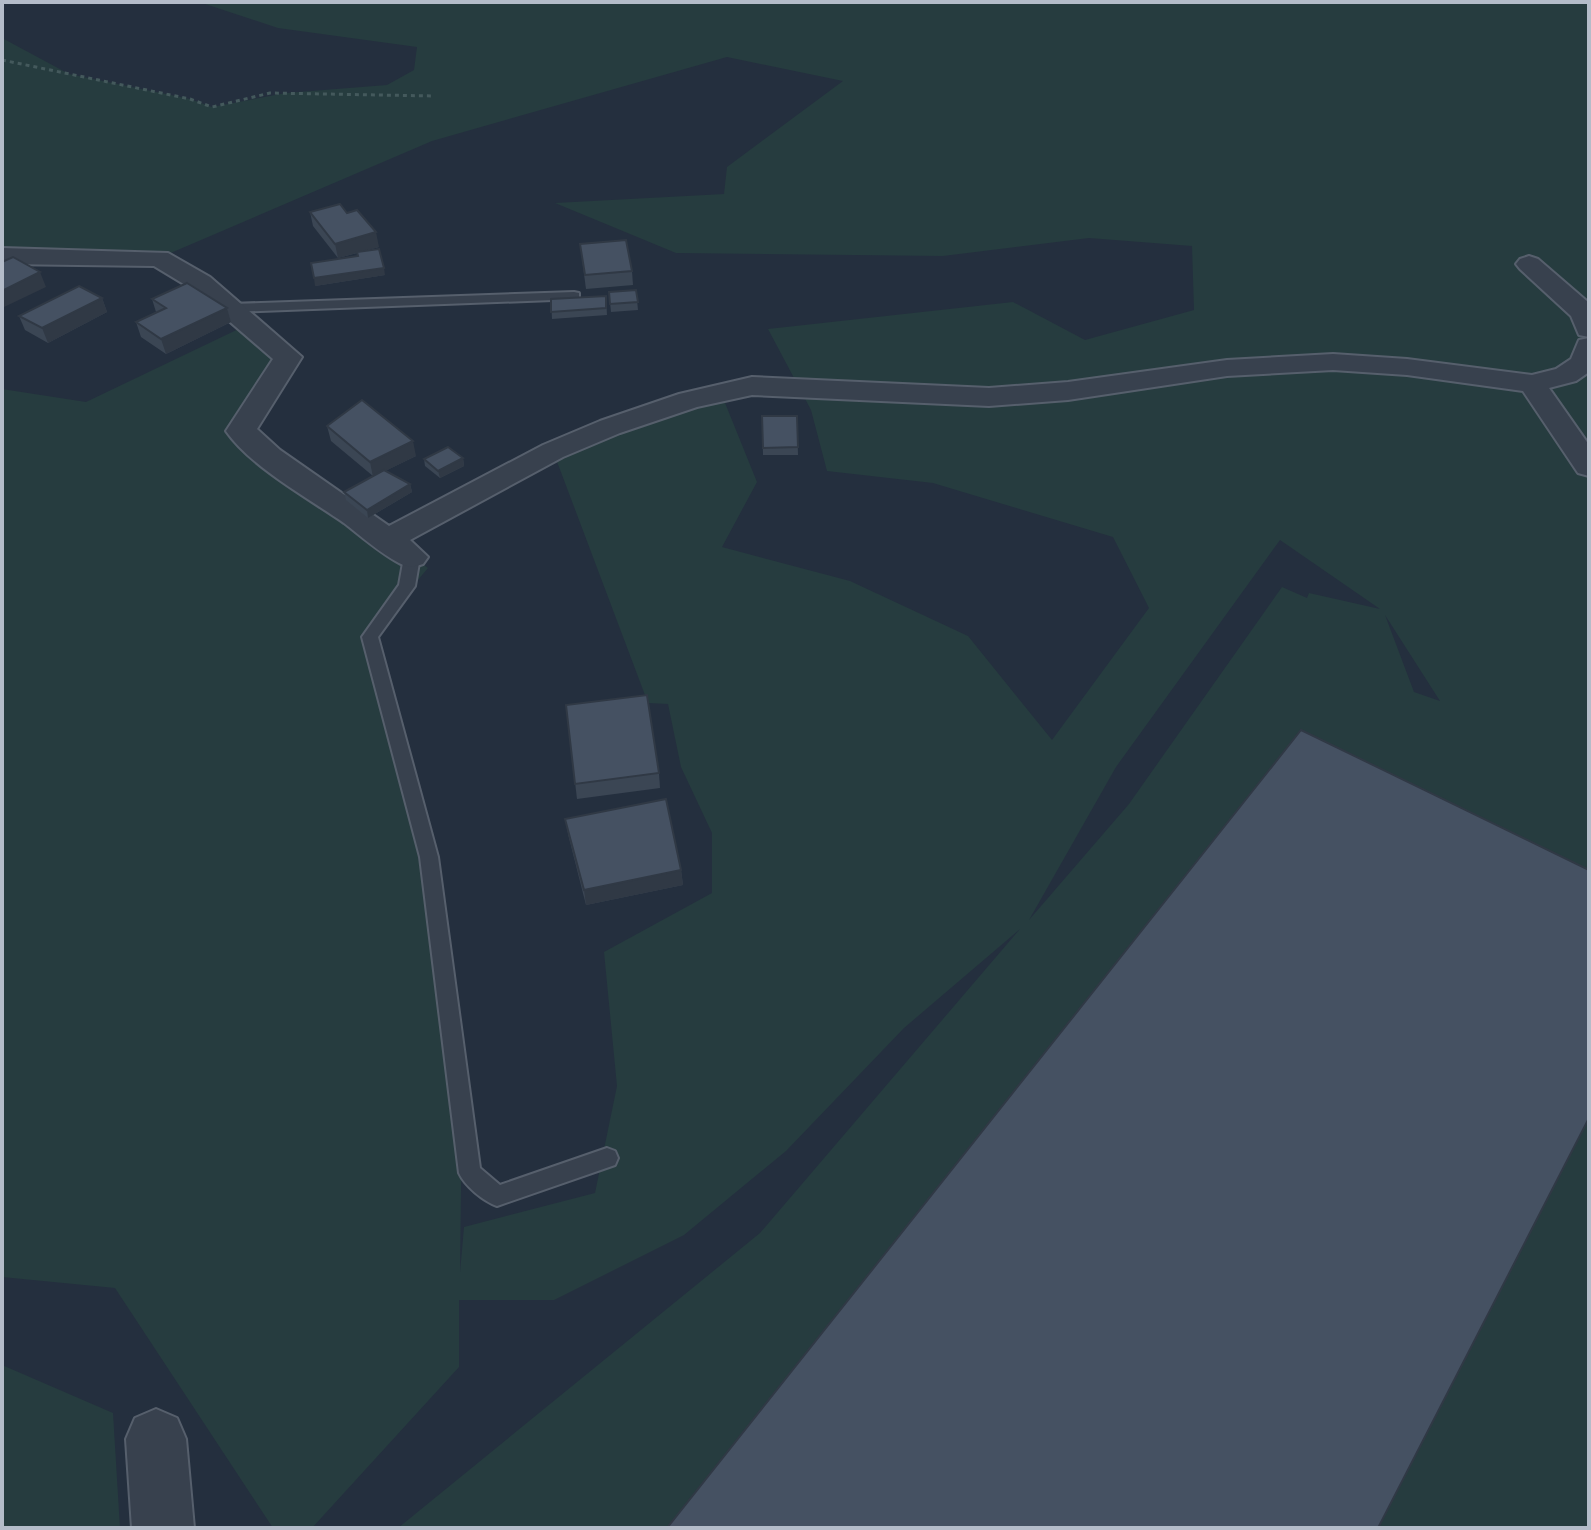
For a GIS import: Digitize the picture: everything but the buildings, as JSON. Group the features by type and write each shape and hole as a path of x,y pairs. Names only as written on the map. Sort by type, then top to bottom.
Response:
{"street":[{"path":"2,256 159,258 201,283 288,357 241,431 269,456 412,557"},
{"path":"1529,264 1584,313 1589,329"},
{"path":"386,540 553,451 610,427 689,400 752,386 989,397 1068,391 1227,368 1333,362 1407,367 1532,384 1566,375 1583,363 1589,346"},
{"path":"1532,384 1589,467"},
{"path":"156,1439 163,1528"}],"lane":[{"path":"231,308 574,296"},
{"path":"412,557 407,586 370,637 429,857 470,1173 497,1196 607,1158"}],"path":[{"path":"2,60 190,99 212,107 270,93 434,96"}],"green space":[{"path":"199,2 1589,2 1589,1528 398,1528 760,1233 1020,929 904,1028 786,1151 684,1235 554,1300 459,1300 459,1367 312,1528 273,1528 115,1288 2,1277 2,389 86,402 249,324 288,357 242,431 428,568 370,637 398,741 462,1110 460,1273 464,1227 595,1193 617,1086 604,952 712,893 712,833 681,767 668,704 648,703 553,451 721,393 757,482 722,547 850,581 968,636 1052,740 1149,608 1113,537 933,483 827,471 811,410 768,329 1013,302 1085,340 1194,310 1192,246 1089,238 943,256 676,253 555,203 724,194 727,167 843,81 727,57 432,141 159,258 2,256 2,38 69,74 190,99 212,107 286,93 387,85 414,70 417,47 278,28","holes":["1280,540 1380,609 1309,593 1307,598 1282,587 1129,804 1029,920 1116,767","1385,615 1440,701 1414,692"]},
{"path":"2,1365 113,1413 120,1528 2,1528"}]}
